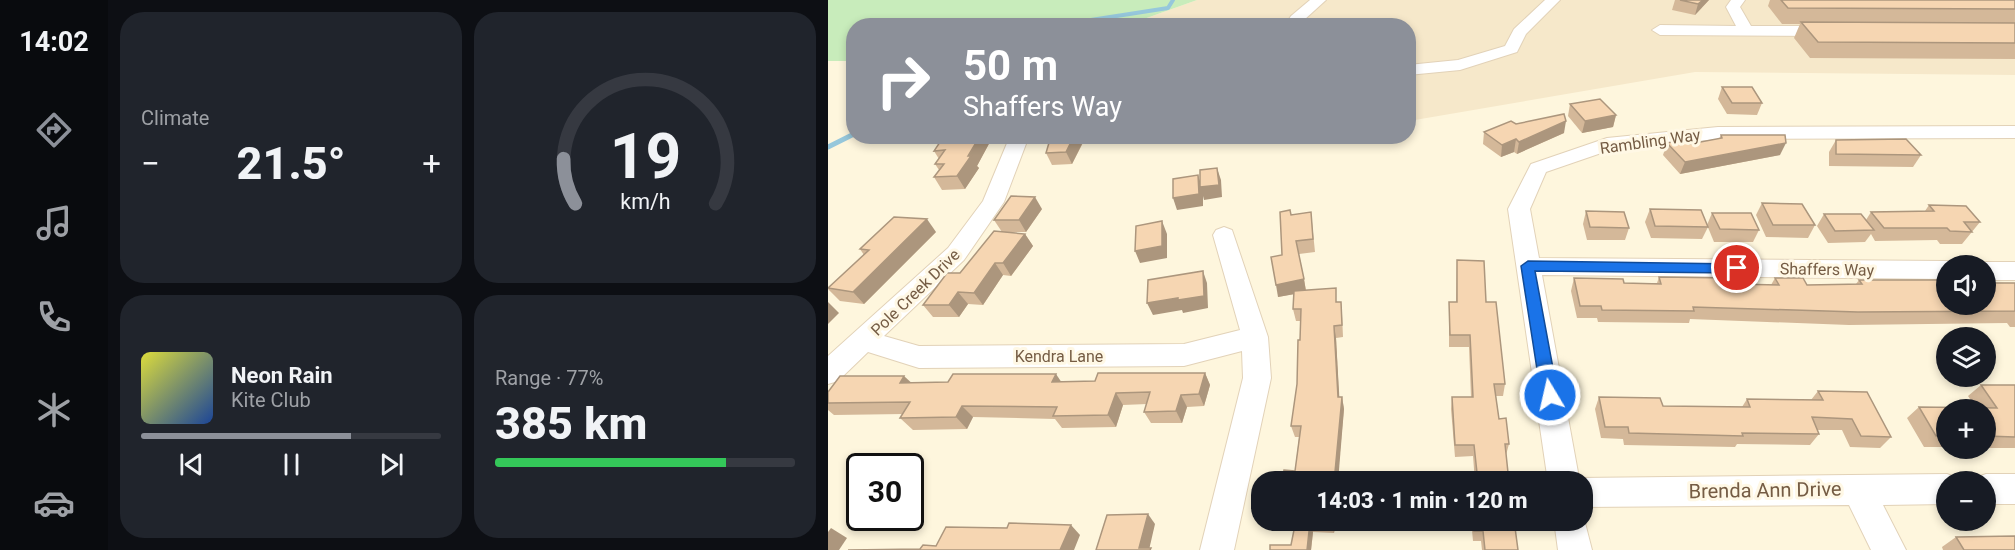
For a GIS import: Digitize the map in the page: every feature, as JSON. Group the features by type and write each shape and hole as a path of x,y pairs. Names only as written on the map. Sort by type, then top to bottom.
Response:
{"street":[{"path":"1297,18 1319,0"},
{"path":"1416,69 1460,65 1511,50 1519,32 1552,0"},
{"path":"1738,0 1734,2 1733,7 1746,30"},
{"path":"1660,30 1840,31"},
{"name":"Rambling Way","path":"1562,471 1519,209 1538,168 1607,144 1718,133 2015,132"},
{"name":"Pole Creek Drive","path":"828,373 956,254 993,202 1017,144"},
{"path":"1217,550 1257,378 1255,338 1224,235"},
{"name":"Shaffers Way","path":"1528,266 1936,270"},
{"path":"1996,271 2015,271"},
{"name":"Kendra Lane","path":"864,341 919,357 1184,356 1255,338"},
{"path":"1858,489 1889,550"},
{"name":"Brenda Ann Drive","path":"1593,492 1936,489"},
{"path":"1996,489 2015,489"},
{"path":"1572,531 1575,550"}],"shaded area":[{"path":"1197,0 2015,0 2015,75 1695,72 1416,120 1416,18 1147,18"}],"green space":[{"path":"828,0 1197,0 1147,18 846,18 846,61 828,61"}],"building":[{"path":"1680,0 1703,0 1698,4"},
{"path":"1781,0 2015,0 2015,9 1788,8"},
{"path":"1801,22 2015,23 2015,43 1818,42"},
{"path":"1722,87 1752,87 1762,103 1732,103"},
{"path":"1600,99 1616,115 1585,121 1570,104"},
{"path":"1564,114 1566,121 1519,142 1516,139 1502,145 1484,132 1511,121 1516,124"},
{"path":"1721,135 1785,135 1786,143 1685,162 1667,143 1686,139 1690,144 1722,138"},
{"path":"1906,139 1921,155 1836,154 1836,140"},
{"path":"939,144 975,144 968,156 971,156 957,176 934,177 944,164 935,164 945,150 934,151"},
{"path":"1049,144 1070,144 1066,152 1046,153"},
{"path":"1217,168 1219,185 1200,187 1200,170"},
{"path":"1198,175 1199,194 1173,198 1173,179"},
{"path":"1011,196 1035,197 1019,220 994,220"},
{"path":"1762,203 1802,204 1815,225 1773,225"},
{"path":"1929,205 1966,206 1980,222 1964,222 1972,232 1950,231 1947,228 1884,228 1871,212 1934,211"},
{"path":"1650,209 1701,210 1708,227 1655,226"},
{"path":"1290,210 1291,215 1311,212 1313,239 1296,241 1304,279 1276,285 1271,257 1282,255 1280,212"},
{"path":"1586,211 1624,212 1629,228 1590,227"},
{"path":"1712,213 1751,213 1759,230 1720,229"},
{"path":"1824,214 1861,214 1874,230 1835,231"},
{"path":"894,217 927,219 853,292 828,288 869,250 860,249"},
{"path":"1162,221 1162,246 1135,251 1136,226"},
{"path":"994,231 1025,234 1003,263 995,263 974,293 958,292 949,305 923,305 947,273 960,273"},
{"path":"1457,260 1484,261 1486,302 1496,302 1505,384 1494,384 1499,419 1506,418 1509,444 1505,444 1508,471 1477,471 1474,445 1455,445 1452,397 1473,397 1470,335 1450,335 1449,302 1457,302"},
{"path":"1203,271 1204,296 1147,303 1148,280"},
{"path":"1659,277 1730,278 1733,284 1779,285 1775,278 1803,278 1807,285 1862,284 1859,280 1936,280 1936,312 1858,312 1693,307 1694,311 1602,310 1601,306 1580,306 1574,278 1623,279 1624,283 1661,284"},
{"path":"1996,283 2015,283 2015,311 1996,311"},
{"path":"1336,288 1336,302 1341,302 1342,325 1334,326 1338,397 1342,397 1335,471 1295,471 1301,426 1291,426 1297,384 1301,309 1293,309 1294,291"},
{"path":"1098,373 1205,373 1199,394 1181,395 1176,411 1144,412 1150,392 1116,393 1108,415 1053,416 1057,407 962,406 956,417 900,418 910,402 828,403 828,392 840,376 904,376 900,383 948,382 953,374 1056,374 1052,382 1095,381"},
{"path":"2015,385 2015,437 1996,436 1996,399 1991,399 1982,387"},
{"path":"1818,391 1867,392 1891,437 1861,436 1852,419 1812,417 1819,434 1742,433 1743,436 1629,433 1628,427 1605,427 1599,397 1660,398 1663,406 1750,407 1747,399 1823,400"},
{"path":"1919,407 1936,407 1936,436"},
{"path":"1148,514 1139,548 1151,548 1150,550 1096,550 1107,515"},
{"path":"1009,523 1071,525 1060,550 848,550 920,549 923,545 936,546 946,527 1007,528"},
{"path":"1294,531 1309,531 1307,550 1270,550 1270,545 1291,545"},
{"path":"1483,531 1515,531 1518,550 1485,550"},
{"path":"2015,536 2015,550 1964,550 1956,537"}],"waterway":[{"path":"1104,18 1168,8 1173,0"},
{"path":"828,147 846,138"}],"route":[{"path":"1550,395 1528,266 1737,268"}]}
